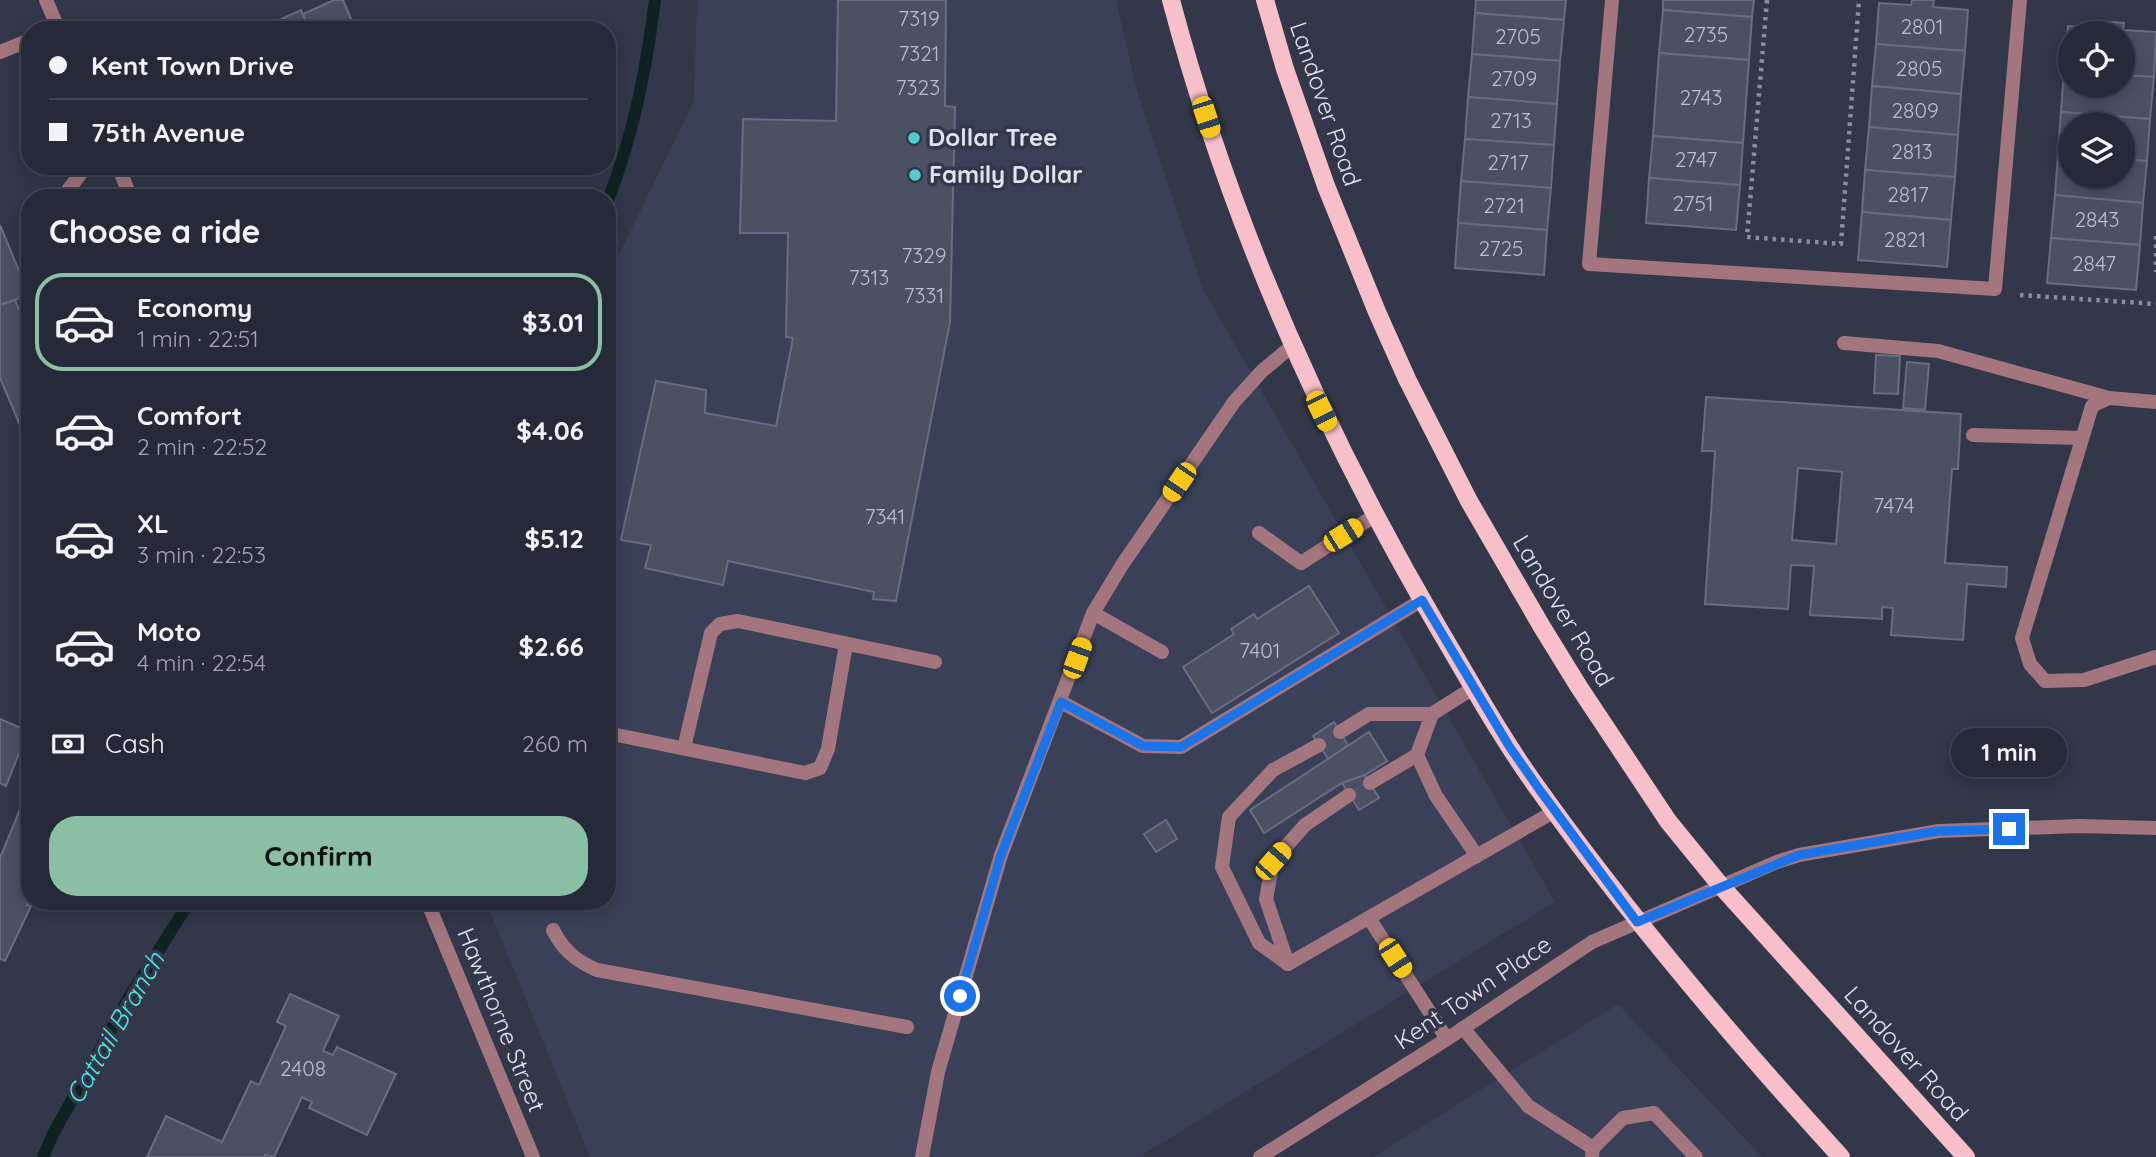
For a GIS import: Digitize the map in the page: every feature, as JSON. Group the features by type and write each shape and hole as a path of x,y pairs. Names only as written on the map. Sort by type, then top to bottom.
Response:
{"main road":[{"path":"1171,0 1220,159 1269,292 1326,421 1374,516 1422,600 1509,746 1637,922 1735,1041 1841,1157"},
{"name":"Landover Road","path":"1265,0 1285,69 1349,248 1402,368 1436,438 1506,566 1579,687 1668,821 1721,886 1966,1157"}],"street":[{"path":"46,0 52,21"},
{"path":"1612,0 1588,264 1995,289 2020,0"},
{"path":"0,52 21,44"},
{"path":"69,189 80,175"},
{"path":"1844,343 1938,351 2109,398 2156,402"},
{"path":"922,1157 938,1072 1001,855 1094,613 1122,565 1234,402 1262,371 1292,346"},
{"path":"2109,398 2092,406 2022,638 2030,664 2045,681 2084,680 2156,657"},
{"path":"1973,435 2082,438"},
{"path":"1259,533 1301,563 1374,516"},
{"path":"1061,702 1143,746 1181,747 1422,600"},
{"path":"1094,613 1162,652"},
{"path":"684,748 711,633 720,624 738,621 935,662"},
{"path":"616,735 805,773 820,768 828,749 846,644"},
{"path":"1340,732 1369,714 1432,714 1474,688"},
{"path":"1370,783 1417,755 1432,714"},
{"path":"1288,964 1259,943 1222,867 1223,854 1229,817 1273,770 1319,745"},
{"path":"1417,755 1436,796 1477,856"},
{"path":"1288,964 1266,899 1273,861 1305,825 1349,795"},
{"path":"1288,964 1555,811"},
{"name":"Kent Town Place","path":"1260,1157 1583,948 1637,922 1799,855 1938,831 2079,826 2156,828"},
{"name":"Hawthorne Street","path":"431,910 533,1157"},
{"path":"1369,918 1447,1038"},
{"path":"553,930 559,942 577,962 597,970 907,1027"},
{"path":"1463,1028 1528,1106 1592,1152 1623,1118 1654,1113 1696,1157"}],"path":[{"path":"1767,0 1747,237 1840,244 1859,0"},
{"path":"2156,236 2156,271"},
{"path":"1995,289 2019,295 2156,304"}],"shaded area":[{"path":"697,0 1116,0 1137,91 1203,289 1555,902 1139,1157 590,1157 490,910 616,910 616,261 694,101"},
{"path":"1618,1004 1762,1157 1373,1157"}],"building":[{"path":"334,0 343,0 352,21 306,21 303,14"},
{"path":"838,0 946,0 945,106 955,107 950,322 896,601 873,599 874,592 728,561 723,585 645,568 651,545 621,540 656,381 706,390 705,413 776,426 793,338 786,337 788,233 740,233 743,119 836,121"},
{"path":"1476,0 1566,0 1564,20 1475,13"},
{"path":"1663,0 1754,0 1752,17 1663,10"},
{"path":"1912,0 1934,0 1933,7 1968,10 1965,51 1876,44 1879,3 1911,5"},
{"path":"301,10 305,21 277,21"},
{"path":"1663,10 1752,17 1749,60 1659,53"},
{"path":"1475,13 1564,20 1560,61 1472,54"},
{"path":"2135,31 2156,32 2154,77 2135,76"},
{"path":"1876,44 1965,51 1961,94 1872,86"},
{"path":"1659,53 1749,60 1743,143 1653,136"},
{"path":"1472,54 1560,61 1557,104 1468,97"},
{"path":"2135,76 2154,77 2150,119 2135,118 2135,112 2061,112 2062,98 2135,98"},
{"path":"1872,86 1961,94 1958,135 1869,127"},
{"path":"1468,97 1557,104 1554,145 1465,139"},
{"path":"2135,118 2150,119 2147,161 2135,160"},
{"path":"1869,127 1958,135 1955,177 1865,170"},
{"path":"1653,136 1743,143 1740,185 1649,178"},
{"path":"1465,139 1554,145 1551,188 1461,181"},
{"path":"2058,154 2058,189 2135,189 2135,160 2147,161 2143,203 2055,195"},
{"path":"1865,170 1955,177 1951,220 1862,212"},
{"path":"1649,178 1740,185 1736,230 1646,223"},
{"path":"1461,181 1551,188 1547,230 1458,223"},
{"path":"2055,195 2143,203 2140,245 2051,238"},
{"path":"1862,212 1951,220 1947,267 1858,260"},
{"path":"1458,223 1547,230 1544,275 1455,268"},
{"path":"0,225 21,276 21,298 0,305"},
{"path":"2051,238 2140,245 2136,290 2047,283"},
{"path":"15,300 21,315 21,428 0,378 0,305"},
{"path":"1876,355 1900,356 1898,394 1874,393"},
{"path":"1907,362 1929,364 1925,410 1903,408"},
{"path":"1706,397 1961,414 1958,469 1952,469 1945,563 2007,567 2006,587 1967,584 1963,640 1891,635 1893,608 1882,607 1882,619 1810,615 1814,566 1791,565 1788,609 1705,604 1715,451 1702,451","holes":["1798,468 1842,472 1836,544 1792,540"]},
{"path":"1309,586 1339,633 1212,713 1183,667 1234,634 1231,629 1254,614 1257,619"},
{"path":"0,719 21,728 21,748 6,786 0,783"},
{"path":"1334,722 1348,745 1329,760 1313,736"},
{"path":"1369,732 1387,761 1365,775 1342,783 1264,833 1250,810"},
{"path":"1365,775 1379,798 1359,810 1342,783"},
{"path":"21,807 21,910 29,910 5,961 0,959 0,858"},
{"path":"1166,820 1177,839 1156,852 1144,834"},
{"path":"290,994 339,1016 323,1051 333,1055 337,1047 396,1074 367,1135 309,1108 312,1102 302,1097 274,1157 147,1157 166,1116 222,1142 251,1081 259,1085 286,1026 277,1022"}],"waterway":[{"name":"Cattail Branch","path":"612,189 637,103 655,0"},
{"name":"Cattail Branch","path":"43,1157 129,997 184,910"}],"place":[{"name":"Dollar Tree","path":"914,138"},
{"name":"Family Dollar","path":"915,175"}],"route":[{"path":"960,996 1001,855 1061,702 1143,746 1181,747 1422,600 1509,746 1637,922 1799,855 1938,831 2009,829"}]}
